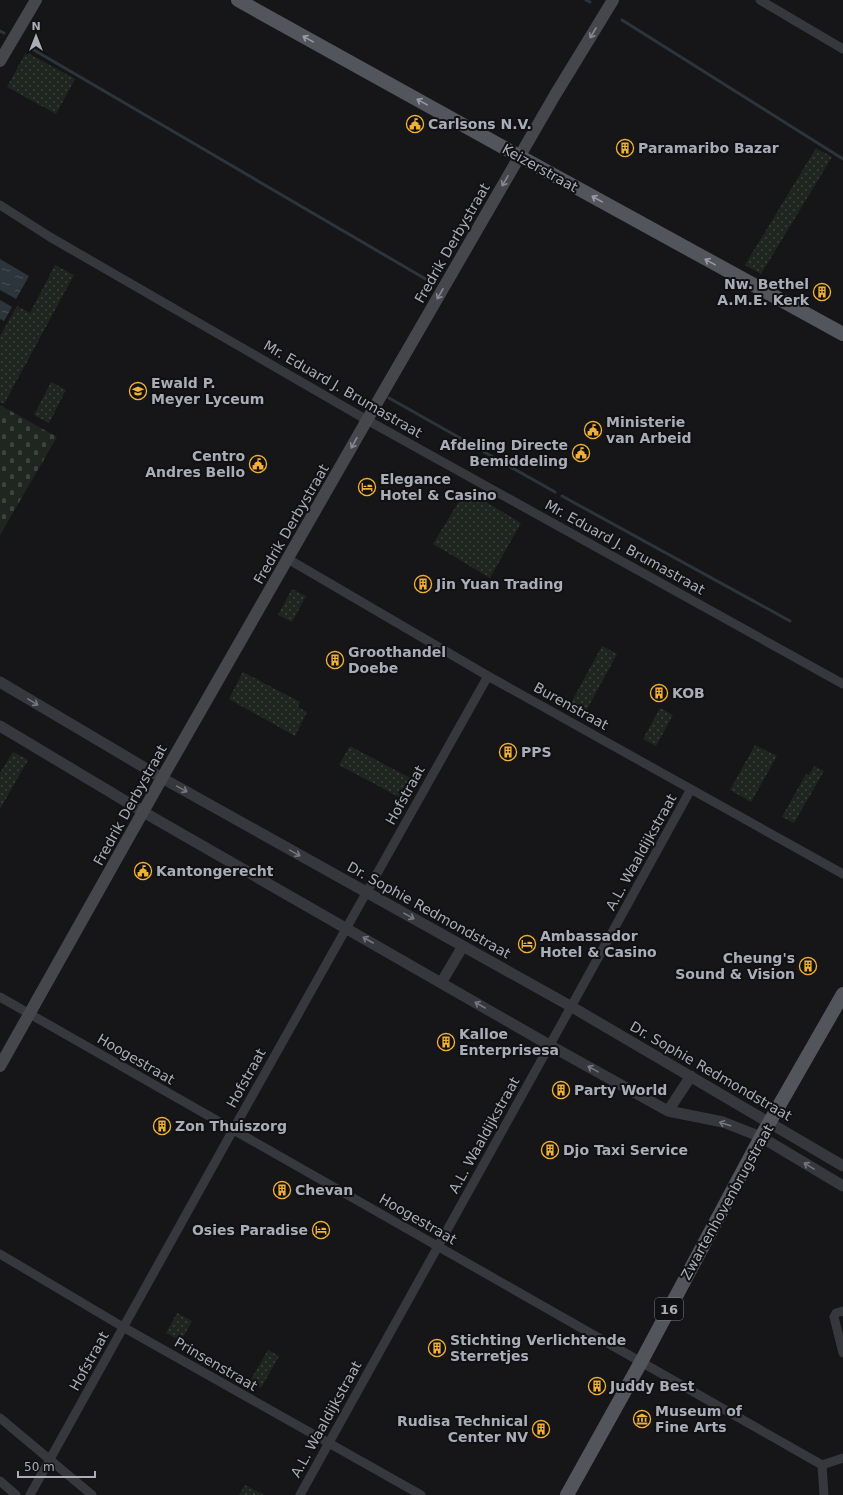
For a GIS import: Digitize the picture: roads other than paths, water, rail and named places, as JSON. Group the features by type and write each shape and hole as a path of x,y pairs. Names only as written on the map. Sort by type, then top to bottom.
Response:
{"main road":[{"path":"0,61 36,0"},
{"name":"Keizerstraat","path":"238,0 843,334"},
{"name":"Fredrik Derbystraat","path":"0,1066 162,778 367,420 519,156 613,0"},
{"name":"Zwartenhovenbrugstraat","path":"567,1495 641,1362 761,1137 841,1000"}],"street":[{"path":"760,0 843,49"},
{"name":"Mr. Eduard J. Brumastraat","path":"0,205 57,240 367,420 843,684"},
{"name":"Burenstraat","path":"288,559 488,676 843,874"},
{"name":"Hofstraat","path":"30,1495 488,676"},
{"name":"Dr. Sophie Redmondstraat","path":"0,682 162,778 572,1007 843,1166"},
{"path":"0,726 143,812 551,1046 668,1111 723,1122 761,1137 843,1186"},
{"name":"A.L. Waaldijkstraat","path":"300,1495 551,1046 691,789"},
{"path":"441,982 463,946"},
{"name":"Hoogestraat","path":"0,997 822,1465"},
{"path":"668,1111 691,1076"},
{"name":"Prinsenstraat","path":"0,1254 123,1327 328,1444 421,1495"},
{"path":"843,1311 835,1314 834,1321 843,1353"},
{"path":"0,1418 92,1495"},
{"path":"824,1495 822,1465 843,1458"},
{"path":"0,1481 16,1495"}],"water":[{"path":"0,259 29,276 16,299 0,290"},
{"path":"0,300 12,307 4,321 0,319"}],"waterway":[{"path":"586,0 590,2"},
{"path":"622,20 843,159"},
{"path":"0,31 4,33"},
{"path":"34,50 429,281"},
{"path":"389,398 476,447"},
{"path":"484,452 555,492"},
{"path":"562,496 790,621"}],"place":[{"name":"Carlsons N.V.","path":"415,124"},
{"name":"Paramaribo Bazar","path":"625,148"},
{"name":"Nw. Bethel A.M.E. Kerk","path":"822,292"},
{"name":"Ewald P. Meyer Lyceum","path":"138,391"},
{"name":"Ministerie van Arbeid","path":"593,430"},
{"name":"Afdeling Directe Bemiddeling","path":"581,453"},
{"name":"Centro Andres Bello","path":"258,464"},
{"name":"Elegance Hotel & Casino","path":"367,487"},
{"name":"Jin Yuan Trading","path":"423,584"},
{"name":"Groothandel Doebe","path":"335,660"},
{"name":"KOB","path":"659,693"},
{"name":"PPS","path":"508,752"},
{"name":"Kantongerecht","path":"143,871"},
{"name":"Ambassador Hotel & Casino","path":"527,944"},
{"name":"Cheung's Sound & Vision","path":"808,966"},
{"name":"Kalloe Enterprisesa","path":"446,1042"},
{"name":"Party World","path":"561,1090"},
{"name":"Zon Thuiszorg","path":"162,1126"},
{"name":"Djo Taxi Service","path":"550,1150"},
{"name":"Chevan","path":"282,1190"},
{"name":"Osies Paradise","path":"321,1230"},
{"name":"Stichting Verlichtende Sterretjes","path":"437,1348"},
{"name":"Juddy Best","path":"597,1386"},
{"name":"Museum of Fine Arts","path":"642,1419"},
{"name":"Rudisa Technical Center NV","path":"541,1429"}]}
